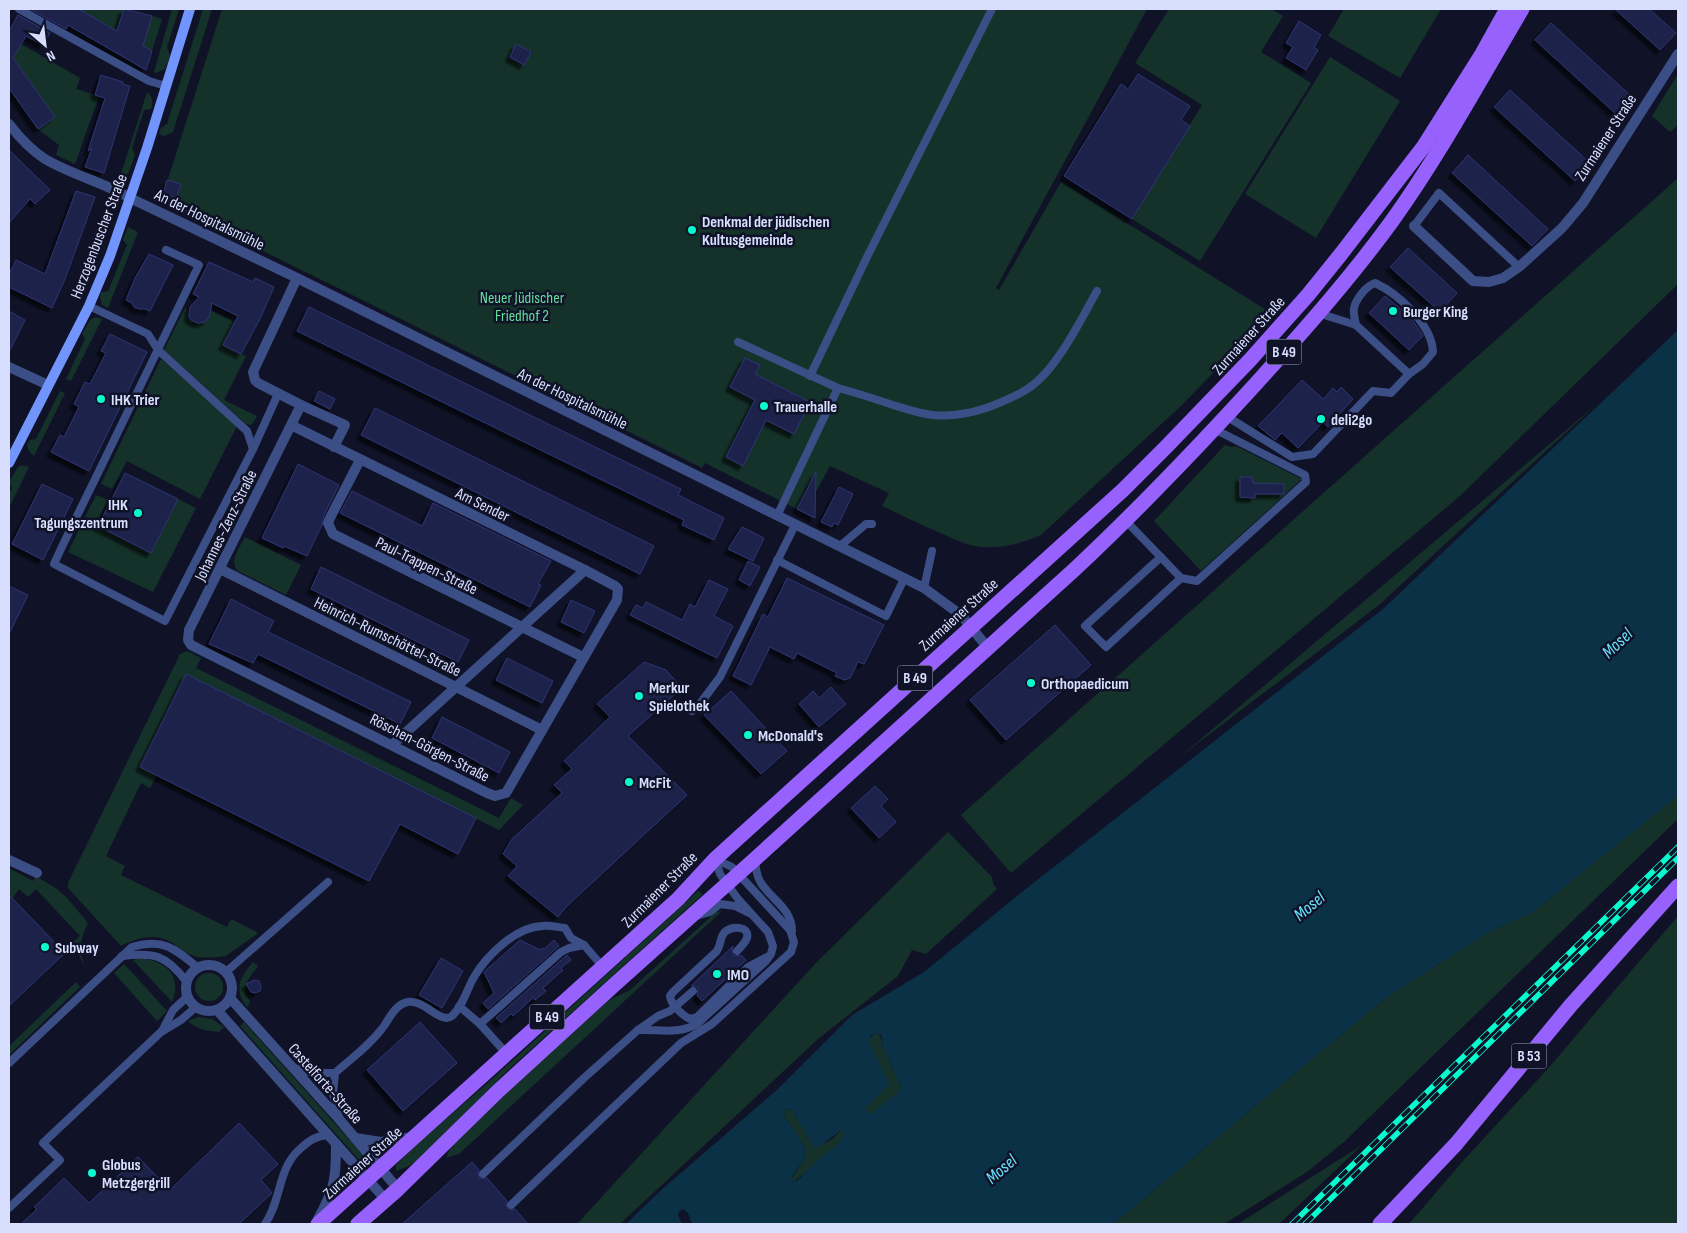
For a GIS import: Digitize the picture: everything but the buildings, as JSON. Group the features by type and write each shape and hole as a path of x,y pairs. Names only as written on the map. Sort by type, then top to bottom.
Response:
{"main road":[{"name":"Herzogenbuscher Straße","path":"9,463 88,306 110,256 190,9"},
{"name":"Zurmaiener Straße","path":"317,1224 381,1169 678,899 715,859 1123,490 1166,447 1250,360 1308,295 1341,254 1424,146 1482,54 1507,9"},
{"name":"B 49","path":"358,1224 386,1200 497,1092 614,984 755,859 1126,521 1226,416 1318,313 1392,220 1456,123 1522,9"},
{"path":"1034,569 1052,590"},
{"name":"B 53","path":"1380,1224 1456,1144 1571,1006 1678,886"}],"street":[{"name":"Zurmaiener Straße","path":"1414,226 1473,281 1490,282 1503,278 1519,267 1562,228 1583,203 1678,54"},
{"name":"An der Hospitalsmühle","path":"9,124 28,146 44,158 61,167 116,189 130,198 297,278 924,588 961,615 988,648"},
{"path":"297,278 253,372 255,380 278,394 344,425 334,447"},
{"path":"9,366 48,385"},
{"path":"291,425 301,405"},
{"name":"Am Sender","path":"291,425 585,570 618,589"},
{"name":"Johannes-Zenz-Straße","path":"188,640 189,630 291,425"},
{"name":"Paul-Trappen-Straße","path":"360,460 328,523 332,534 583,657"},
{"name":"Heinrich-Rumschöttel-Straße","path":"220,569 542,730"},
{"path":"392,745 585,570"},
{"name":"Röschen-Görgen-Straße","path":"188,640 191,645 199,650 495,796 501,796 509,789 617,600 618,589"},
{"path":"9,860 37,873"},
{"path":"212,964 226,972 232,984 230,998 217,1010 206,1011 196,1007 187,997 185,990 186,981 190,973 197,967 212,964"},
{"name":"Castelforte-Straße","path":"230,998 339,1119 398,1188"},
{"name":"Castelforte-Straße","path":"217,1010 386,1200"},
{"path":"355,1138 381,1142 417,1136"},
{"name":"Castelforte-Straße","path":"317,1224 335,1181 336,1144"}],"lane":[{"path":"19,9 149,81 166,86"},
{"path":"810,376 868,255 992,9"},
{"path":"1414,226 1439,193 1519,267"},
{"path":"166,250 199,265 54,564 165,621 253,449 278,394"},
{"path":"1226,416 1292,457 1313,454 1373,391 1391,393 1434,352 1433,343 1421,320 1386,288 1375,284 1369,285 1354,309 1356,325"},
{"path":"738,342 838,388 902,408 932,415 962,414 999,404 1034,384 1047,372 1071,336 1097,291"},
{"path":"88,306 148,334 158,350 247,431 253,449"},
{"path":"1318,313 1356,325 1409,374"},
{"path":"777,516 838,388"},
{"path":"1126,521 1181,578 1197,580 1306,482 1305,474 1214,429"},
{"path":"692,710 699,705 720,677 795,524"},
{"path":"840,546 866,524 872,524"},
{"path":"924,588 932,551"},
{"path":"1161,557 1085,626 1106,646 1181,578"},
{"path":"777,560 886,616 904,579"},
{"path":"715,859 732,867 792,933"},
{"path":"638,1030 676,1031 697,1024 770,956 773,946 772,939 727,884 720,874 715,859"},
{"path":"511,1205 681,1043 712,1024 787,956 793,948 792,925 784,908 761,883 757,875 755,859"},
{"path":"226,972 328,882"},
{"path":"689,918 710,912 720,904 735,906 754,916"},
{"path":"292,1067 311,1073 334,1073 373,1038 399,1006 407,1002 427,1007 441,1018 447,1019 452,1016 459,1006 474,976 487,960 511,937 522,930 541,926 565,928 571,938 584,945 603,967"},
{"path":"737,951 746,940 747,934 746,931 740,928 731,928 722,936 720,946 716,952 673,992 670,999 686,1018 697,1017 748,967 770,956"},
{"path":"9,1063 132,947 144,943 156,943 178,951 197,967"},
{"path":"480,1024 561,952 584,945"},
{"path":"122,956 143,954 157,956 168,961 186,981"},
{"path":"483,1174 584,1078 638,1030 658,1016 676,1007 693,991"},
{"path":"161,1032 172,1010 187,997"},
{"path":"459,1006 480,1024 507,1054"},
{"path":"9,1208 60,1160 43,1143 161,1032 181,1020 196,1007"},
{"path":"334,1073 332,1094 339,1119"},
{"path":"265,1224 272,1214 285,1168 292,1155 308,1141 317,1136 328,1135"}],"green space":[{"path":"78,9 124,9 119,26 152,16 162,19 152,51"},
{"path":"172,9 179,9 167,47 170,56 165,69 156,73 154,72"},
{"path":"203,9 212,9 173,132 164,136 159,134 161,128 167,124"},
{"name":"Neuer Jüdischer Friedhof 2","path":"222,9 1147,9 996,288 999,290 1061,182 1271,313 1182,405 1041,535 1000,547 974,546 924,526 882,506 889,493 830,466 817,490 807,486 797,509 705,463 702,468 164,202 162,198"},
{"path":"1169,9 1272,9 1283,16 1261,52 1311,83 1200,261 1132,219 1202,105 1135,63"},
{"path":"1344,9 1441,9 1400,78 1328,36"},
{"path":"9,37 80,78 76,89 99,96 75,164 56,155 59,145 38,129 55,117 9,52"},
{"path":"1330,57 1400,101 1316,238 1245,194"},
{"path":"1678,74 1678,125 1670,132 1652,116"},
{"path":"147,92 152,100 151,109 144,110 132,148 135,155 128,174 120,177"},
{"path":"1678,178 1678,284 1460,496 1011,873 961,815"},
{"path":"128,227 138,232 108,308 102,305 101,292 108,291 127,245 123,240"},
{"path":"185,308 188,310 190,318 198,323 208,319 210,310 235,322 224,345 246,356 224,400 257,416 250,425 246,424 164,350"},
{"path":"95,317 102,319 71,381 66,379 85,339 82,334 90,320"},
{"path":"161,359 237,426 200,499 127,461 112,489 101,484"},
{"path":"60,391 65,393 34,456 29,451 27,445 30,440 36,439"},
{"path":"1597,404 1379,605 1181,756"},
{"path":"1225,445 1236,446 1302,479 1201,571 1154,521","holes":["1240,477 1252,478 1255,498 1240,497"]},
{"path":"22,465 29,467 9,508 9,494 12,488 9,482 18,467"},
{"path":"96,495 108,500 95,525 151,553 178,499 196,508 153,592 68,552"},
{"path":"245,537 301,565 286,595 238,571 235,567 236,554"},
{"path":"187,651 201,658 196,668 499,818 511,798 523,805 499,830 186,674 140,766 157,775 150,788 141,783 106,856 125,866 121,875 227,927 231,919 257,932 257,934 226,956 194,956 167,940 155,937 137,939 121,946 68,888 68,883 180,654"},
{"path":"1678,795 1678,819 1345,1141 1307,1172 1224,1224 1113,1224 1387,997 1487,933 1533,912"},
{"path":"948,832 992,877 993,884 997,889 926,954 912,950 898,976 818,1039 620,1224 577,1224 816,963"},
{"path":"9,868 33,881 36,876 57,889 88,923 81,944 81,954 85,966 72,943 80,936 36,889 28,897 19,889 9,903"},
{"path":"698,891 703,894 508,1070 419,1159 409,1166 396,1171 396,1165 419,1142 489,1082"},
{"path":"722,911 459,1154 446,1158 450,1149 501,1097 609,1000 630,990 716,912"},
{"path":"1678,916 1678,1224 1409,1224 1463,1161 1545,1072"},
{"path":"140,958 157,962 170,971 175,984 172,1002 133,960"},
{"path":"253,962 258,966 246,983 245,992 250,1001 247,1007 239,989 242,978"},
{"path":"124,964 167,1011 157,1021 114,973"},
{"path":"209,973 219,977 223,987 219,997 209,1001 199,997 195,987 199,977"},
{"path":"76,982 80,987 9,1055 9,1046"},
{"path":"198,1017 212,1019 224,1027 219,1032 210,1031 198,1028 188,1021"},
{"path":"244,1022 364,1156 359,1160 240,1026"},
{"path":"875,1033 880,1035 883,1047 901,1087 898,1094 873,1113 868,1114 865,1108 889,1084 868,1041"},
{"path":"786,1109 792,1110 814,1148 832,1139 841,1130 845,1132 840,1143 793,1182 792,1178 806,1155 805,1147 784,1116"},
{"path":"1362,1145 1279,1224 1238,1224"}],"water":[{"name":"Mosel","path":"1678,330 1678,795 1674,799 1533,912 1487,933 1387,997 1113,1224 692,1224 688,1213 683,1209 678,1215 682,1224 626,1224 659,1192 779,1088 852,1015 924,972 1027,888 1383,609","holes":["875,1033 881,1035 883,1047 901,1087 898,1094 873,1113 868,1114 865,1108 889,1084 869,1041","786,1109 792,1110 814,1148 820,1146 841,1130 845,1132 839,1143 819,1159 798,1180 793,1182 792,1177 806,1155 805,1147 784,1116"]}],"railway":[{"path":"1292,1224 1678,847"},
{"path":"1305,1224 1678,858"}],"place":[{"name":"Denkmal der jüdischen Kultusgemeinde","path":"692,230"},
{"name":"Burger King","path":"1393,311"},
{"name":"IHK Trier","path":"101,399"},
{"name":"Trauerhalle","path":"764,406"},
{"name":"deli2go","path":"1321,419"},
{"name":"IHK Tagungszentrum","path":"138,513"},
{"name":"Orthopaedicum","path":"1031,683"},
{"name":"Merkur Spielothek","path":"639,696"},
{"name":"McDonald's","path":"748,735"},
{"name":"McFit","path":"629,782"},
{"name":"Subway","path":"45,947"},
{"name":"IMO","path":"717,974"},
{"name":"Globus Metzgergrill","path":"92,1173"}]}
